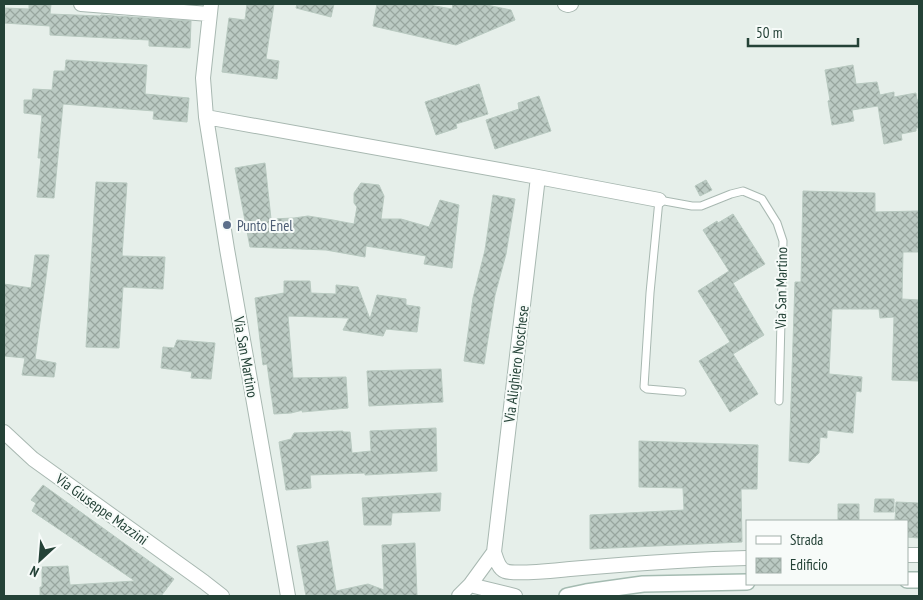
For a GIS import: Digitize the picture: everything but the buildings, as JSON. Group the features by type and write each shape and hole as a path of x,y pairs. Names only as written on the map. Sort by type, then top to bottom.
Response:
{"main road":[{"path":"567,596 643,584 746,582"}],"street":[{"path":"81,4 210,9"},
{"path":"564,4 571,4"},
{"name":"Via San Martino","path":"210,9 203,78 206,116 227,249 288,596"},
{"name":"Via San Martino","path":"206,116 659,200"},
{"name":"Via Alighiero Noschese","path":"494,552 538,177"},
{"name":"Via Giuseppe Mazzini","path":"4,432 33,459 222,596"},
{"path":"494,552 498,565 504,571 513,572 696,559 746,558"},
{"path":"459,596 470,586 494,552"},
{"path":"204,582 205,596"},
{"path":"470,586 515,596"}],"lane":[{"name":"Via San Martino","path":"659,200 701,206 743,191 762,199 777,224 783,241 779,401"},
{"path":"659,200 650,293 644,387 647,389 682,392"}],"place":[{"name":"Punto Enel","path":"227,225"}]}
